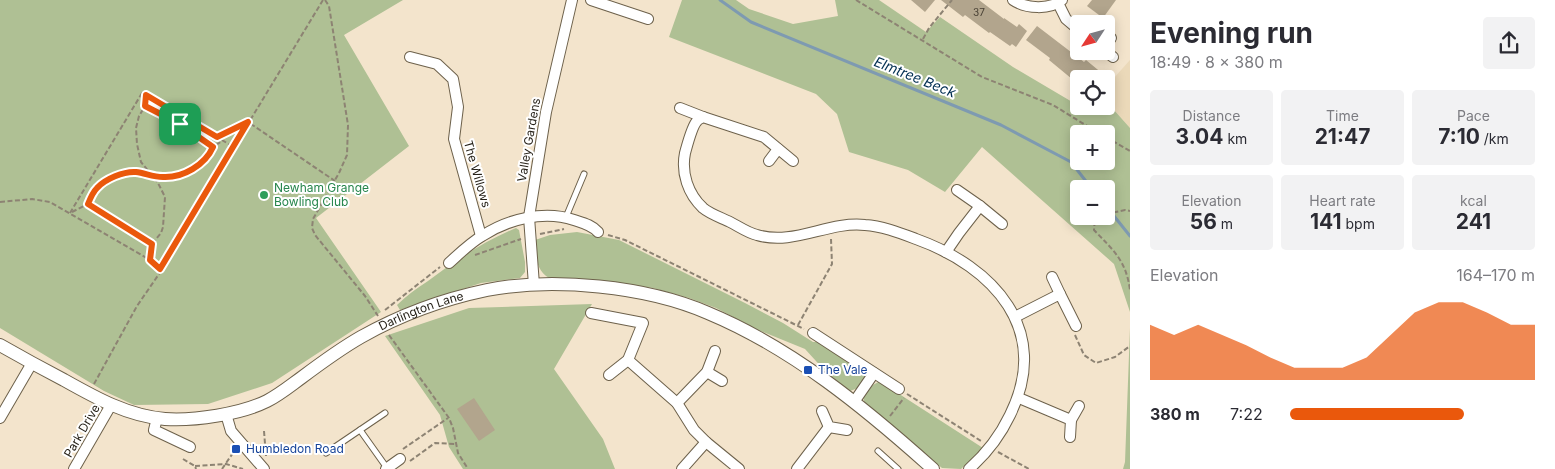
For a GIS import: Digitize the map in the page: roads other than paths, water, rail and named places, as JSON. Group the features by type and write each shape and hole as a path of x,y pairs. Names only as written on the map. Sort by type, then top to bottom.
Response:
{"street":[{"name":"Valley Gardens","path":"534,285 529,217 546,112 572,0"},
{"path":"591,0 648,19"},
{"path":"1013,0 1018,3 1041,7 1060,2 1066,19 1070,22"},
{"name":"The Willows","path":"410,57 437,64 453,78 458,107 454,139 481,236"},
{"path":"680,108 764,137 793,161"},
{"path":"703,117 697,120 691,135 685,154 684,172 689,190 704,208 756,235 771,238 788,238 831,226 866,225 886,229 925,242 946,252 965,263 994,288 1015,317 1024,346 1025,365 1019,398 1002,432 969,469"},
{"path":"769,161 778,148"},
{"path":"957,190 1002,224"},
{"path":"946,252 980,206"},
{"path":"449,263 481,236 504,224 529,217 566,217 593,226 598,232"},
{"path":"1052,277 1076,326"},
{"name":"Darlington Lane","path":"0,345 88,394 137,415 166,419 201,417 251,408 269,400 380,320 406,315 452,299 489,290 534,285 576,285 615,289 658,297 706,312 762,339 854,402 933,469"},
{"path":"1015,317 1060,294"},
{"path":"591,313 643,323 628,360 609,375"},
{"path":"813,333 903,392"},
{"path":"677,403 707,372 715,351"},
{"path":"628,360 677,403 694,430 706,442 739,469"},
{"path":"0,418 32,363"},
{"path":"707,372 722,381"},
{"path":"854,402 874,373"},
{"path":"1019,398 1071,420"},
{"name":"Park Drive","path":"74,469 111,405"},
{"path":"1070,437 1071,420 1079,406"},
{"path":"822,411 829,426"},
{"path":"226,414 231,431 264,469"},
{"path":"157,418 154,430 190,448"},
{"path":"829,426 847,430"},
{"path":"798,469 829,426"},
{"path":"682,469 706,442"},
{"path":"386,468 400,460"}],"lane":[{"path":"566,217 584,174"},
{"path":"326,453 385,413"},
{"path":"360,430 386,468"},
{"path":"878,451 898,469"}],"waterway":[{"name":"Elmtree Beck","path":"720,0 751,22 1001,125 1071,162 1085,180"},
{"name":"Elmtree Beck","path":"1115,217 1130,236"}],"place":[{"name":"Newham Grange Bowling Club","path":"264,195"},
{"name":"The Vale","path":"808,370"},
{"name":"Humbledon Road","path":"236,449"}]}
